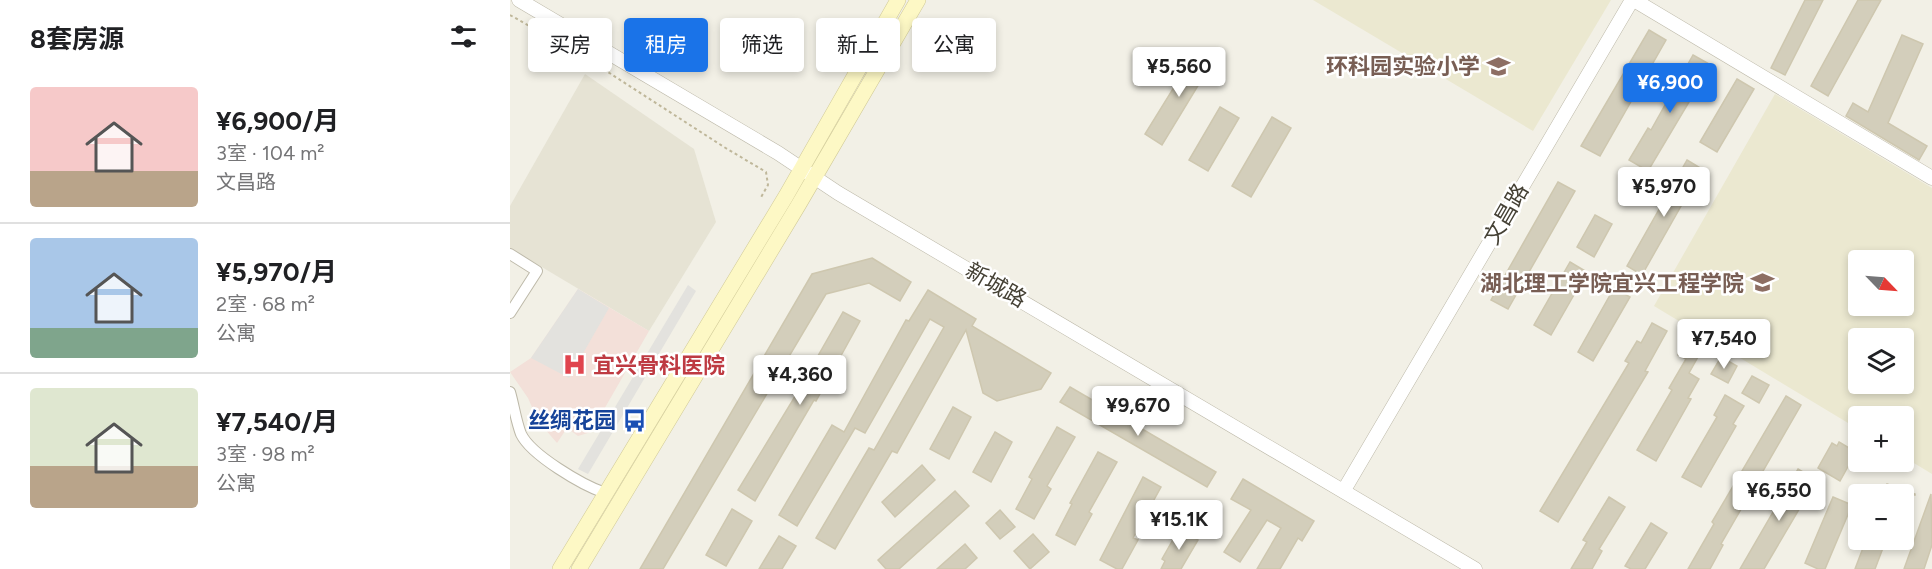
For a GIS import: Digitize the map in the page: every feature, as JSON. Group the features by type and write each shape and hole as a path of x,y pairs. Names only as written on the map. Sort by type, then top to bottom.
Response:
{"main road":[{"path":"579,569 809,173 898,0"},
{"path":"561,569 605,494 918,0"}],"street":[{"name":"新城路","path":"519,0 1475,569"},
{"path":"1633,0 1932,178"},
{"name":"文昌路","path":"1344,490 1633,0"},
{"path":"510,254 537,271 510,313"},
{"path":"510,392 522,435 529,443 543,458 579,482 605,494"}],"path":[{"path":"510,15 597,65 766,172 768,185 760,200"}],"shaded area":[{"name":"环科园实验小学","path":"1313,0 1611,0 1533,131"},
{"path":"585,74 694,149 716,222 649,331 510,248 510,206"},
{"name":"湖北理工学院宜兴工程学院","path":"1775,94 1932,188 1932,474 1914,463 1914,406 1848,406 1848,423 1654,306"},
{"path":"688,285 696,291 588,474 578,469"},
{"name":"宜兴骨科医院","path":"578,289 649,331 591,432 578,436 567,428 557,443 538,421 528,398 510,372 531,358"},
{"path":"578,289 609,308 569,378 531,358"}],"building":[{"path":"1805,0 1823,0 1785,75 1771,68"},
{"path":"1858,0 1881,0 1828,96 1811,86"},
{"path":"1649,30 1666,40 1600,156 1581,146"},
{"path":"1902,35 1923,44 1888,123 1927,146 1919,160 1846,116 1853,103 1868,112"},
{"path":"1197,50 1213,61 1162,145 1145,134"},
{"path":"1693,55 1711,65 1648,171 1629,160 1648,128 1651,130"},
{"path":"1737,79 1754,89 1717,152 1700,142"},
{"path":"1220,107 1239,118 1208,171 1189,160"},
{"path":"1272,117 1291,128 1251,197 1232,186"},
{"path":"1687,160 1702,169 1642,275 1627,266"},
{"path":"1558,182 1575,191 1508,309 1491,300"},
{"path":"1595,215 1612,224 1594,257 1577,247"},
{"path":"872,258 911,282 900,301 869,283 826,294 663,569 640,569 812,274"},
{"path":"1570,262 1587,272 1551,335 1534,325"},
{"path":"1614,288 1630,297 1593,361 1578,352"},
{"path":"928,290 976,319 972,326 1051,373 1041,389 997,401 983,393 966,330 897,453 892,451 835,549 816,538 869,448 874,450 944,327 930,319 865,433 855,428 797,526 779,515 832,425 844,432 906,320 909,321"},
{"path":"843,312 860,321 816,401 814,400 755,501 738,490"},
{"path":"1652,323 1667,331 1645,371 1648,372 1558,522 1540,511 1629,363 1625,361 1637,341 1641,343"},
{"path":"1687,339 1703,348 1689,373 1699,379 1688,398 1691,399 1656,461 1637,450 1672,390 1669,388 1686,359 1678,355"},
{"path":"1721,357 1737,366 1728,383 1711,374"},
{"path":"1752,376 1769,385 1759,403 1742,393"},
{"path":"1070,387 1216,472 1207,487 1060,402"},
{"path":"1725,395 1744,406 1733,424 1736,426 1701,487 1682,477 1717,417 1714,415"},
{"path":"1786,396 1801,405 1721,544 1723,545 1710,569 1688,569 1714,524 1712,522"},
{"path":"953,407 971,417 949,459 930,449"},
{"path":"1057,427 1075,437 1047,486 1051,489 1034,519 1016,509 1032,479 1029,477"},
{"path":"995,432 1012,442 991,482 973,472"},
{"path":"1839,442 1848,447 1848,466 1840,481 1818,468 1832,443 1837,446"},
{"path":"1098,452 1117,462 1089,512 1092,514 1075,545 1056,535 1072,504 1070,503"},
{"path":"922,465 935,480 895,517 882,502"},
{"path":"1798,469 1816,480 1764,569 1740,569"},
{"path":"1143,477 1161,487 1133,538 1138,540 1122,569 1117,569 1100,560"},
{"path":"1243,479 1314,521 1302,541 1298,538 1280,569 1257,569 1281,528 1267,520 1240,562 1224,552 1251,510 1231,499"},
{"path":"955,491 969,506 899,569 886,569 878,560"},
{"path":"1931,494 1932,545 1924,569 1904,569 1911,550 1914,550 1914,541"},
{"path":"1609,497 1625,507 1599,549 1602,551 1592,569 1571,569 1587,542 1583,540"},
{"path":"1833,497 1848,503 1848,514 1825,569 1818,569 1805,563"},
{"path":"732,509 752,521 726,566 706,555"},
{"path":"1000,510 1015,527 1000,539 986,523"},
{"path":"1651,523 1667,533 1645,569 1631,569 1625,566"},
{"path":"1179,529 1198,540 1181,569 1161,569 1165,561 1162,559"},
{"path":"1033,534 1049,552 1030,569 1014,551"},
{"path":"779,536 796,546 782,569 759,569"},
{"path":"965,544 977,558 965,569 937,569"},
{"path":"1862,550 1882,550 1875,569 1855,569"}],"place":[{"name":"环科园实验小学","path":"1498,66"},
{"name":"湖北理工学院宜兴工程学院","path":"1762,283"},
{"name":"宜兴骨科医院","path":"575,365"},
{"name":"丝绸花园","path":"634,420"}]}
